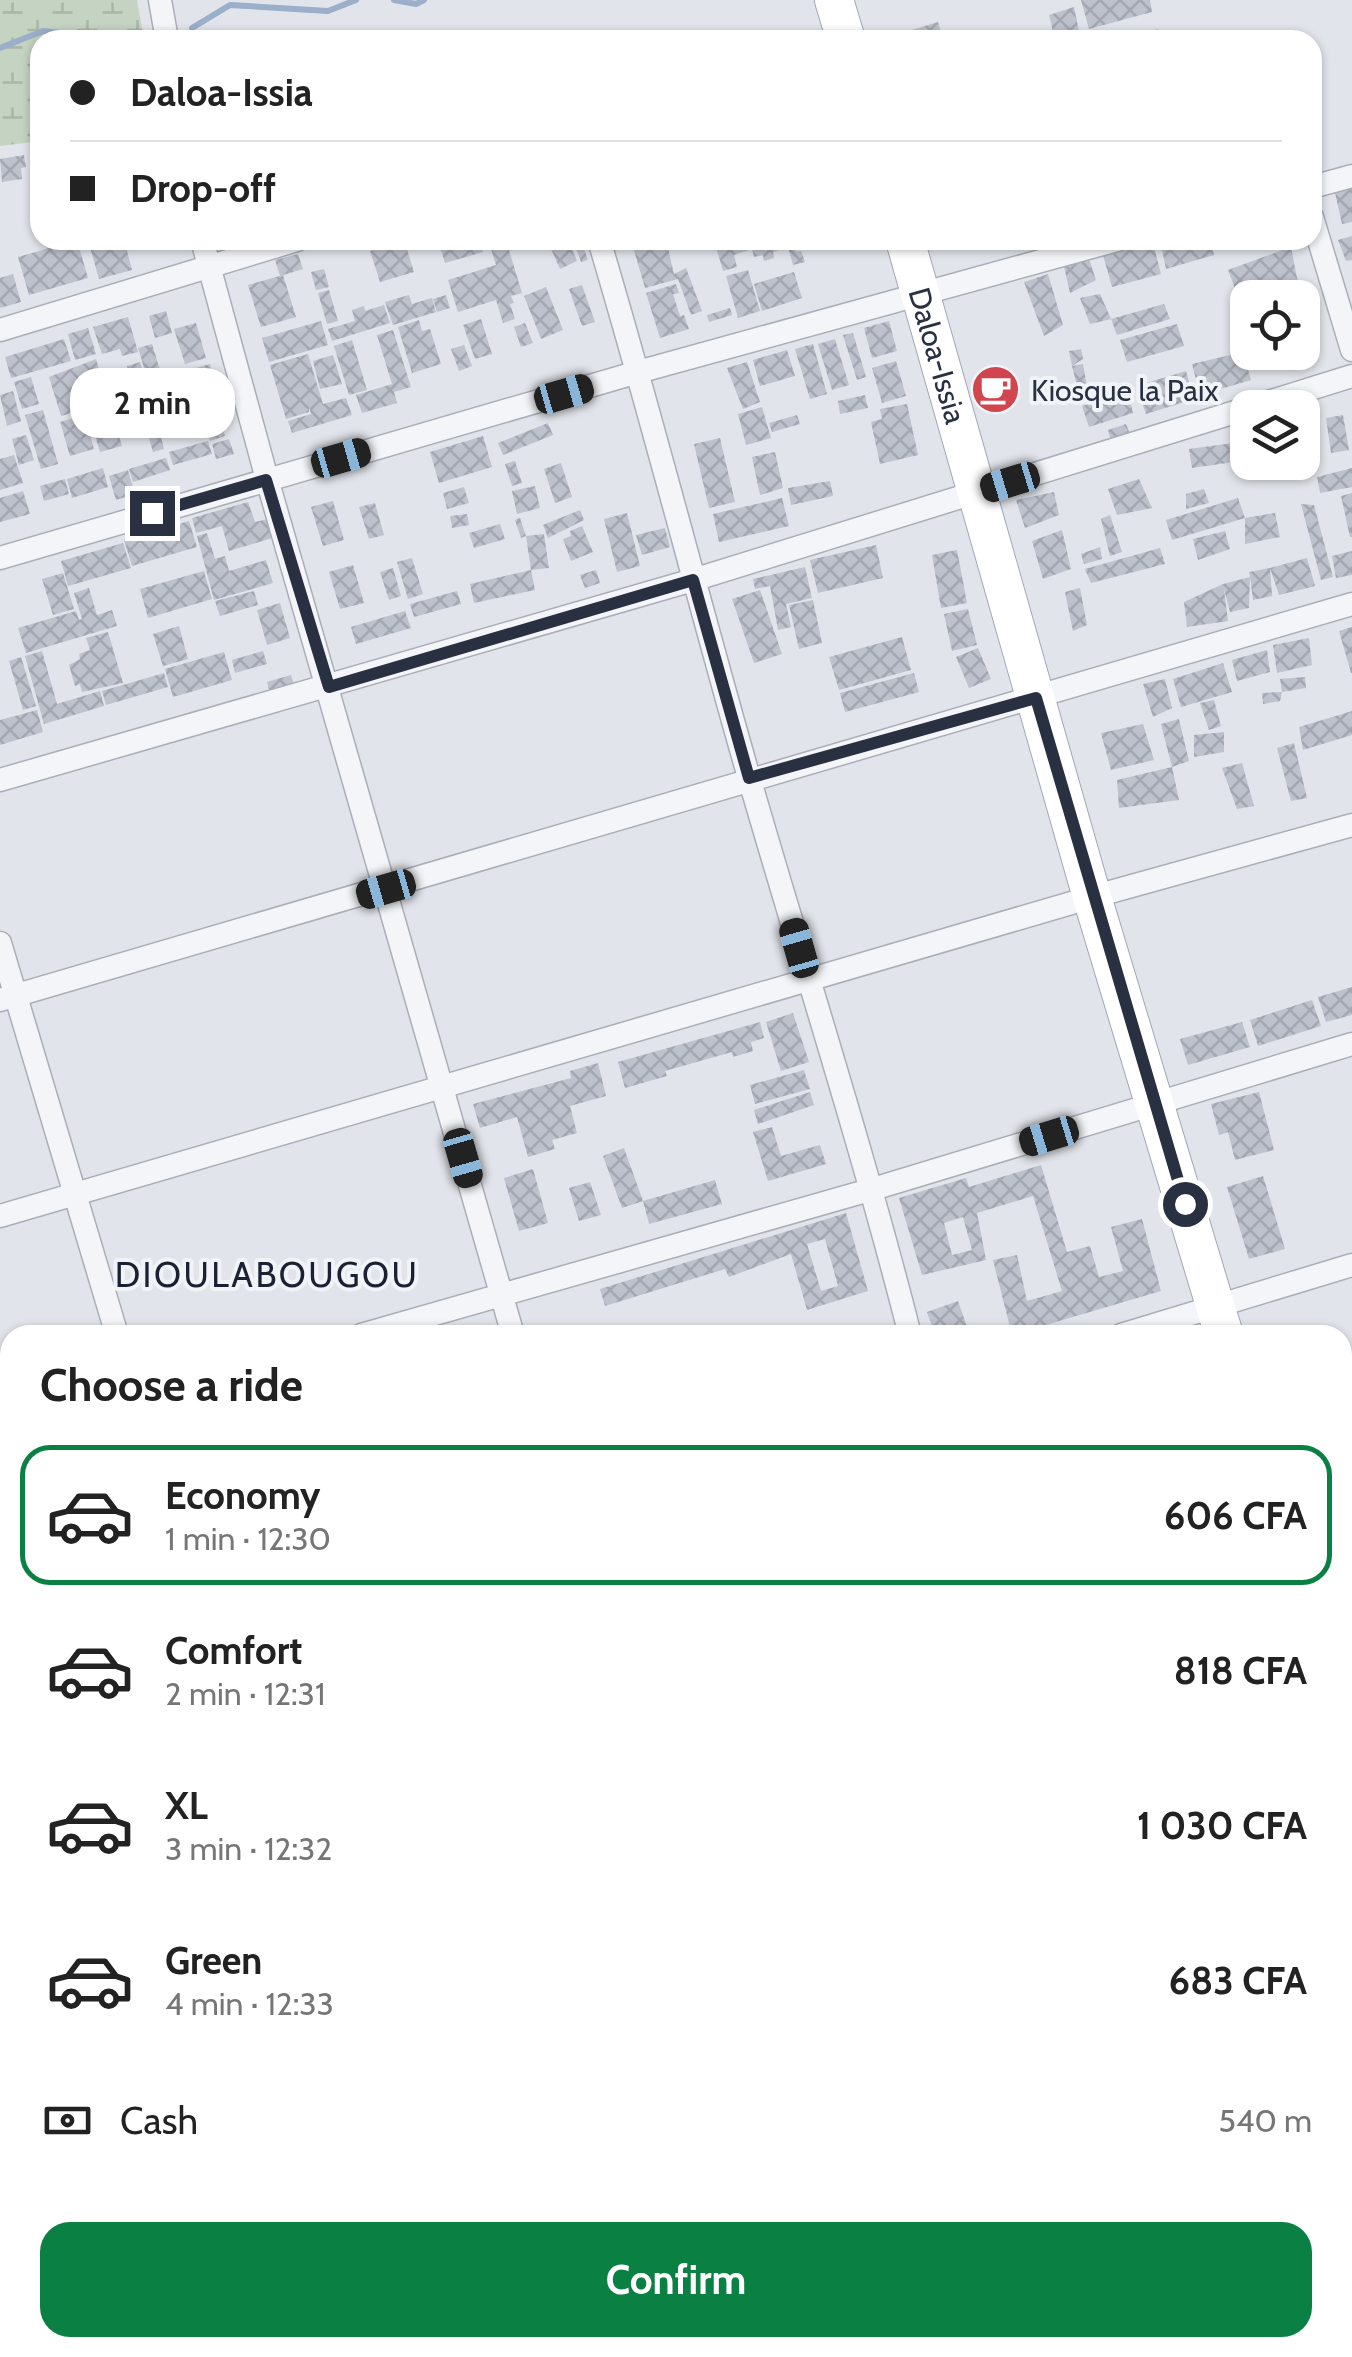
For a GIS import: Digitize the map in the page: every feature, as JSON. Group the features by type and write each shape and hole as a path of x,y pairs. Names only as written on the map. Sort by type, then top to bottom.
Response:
{"main road":[{"path":"834,0 843,30"},
{"name":"Daloa-Issia","path":"908,250 1092,897 1219,1320"}],"street":[{"path":"160,0 165,30"},
{"path":"1322,184 1352,176"},
{"path":"204,250 510,1325"},
{"path":"0,330 262,250"},
{"path":"602,250 749,778 873,1190 907,1325"},
{"path":"0,558 638,372 1081,250"},
{"path":"1322,250 1352,350"},
{"path":"1310,390 1351,378"},
{"path":"0,780 693,580 1230,414"},
{"path":"7,998 1352,604"},
{"path":"0,1216 1092,897 1352,825"},
{"path":"0,943 7,998 114,1325"},
{"path":"396,1325 873,1190 1352,1044"},
{"path":"1186,1325 1219,1320 1352,1265"}],"green space":[{"path":"0,0 137,0 142,30 30,30 30,142 0,146"}],"building":[{"path":"1081,0 1150,0 1152,12 1089,29"},
{"path":"1074,7 1079,30 1053,30 1049,15"},
{"path":"938,22 941,30 912,30"},
{"path":"24,155 22,179 2,182 0,159"},
{"path":"1352,184 1352,222 1342,224 1334,188"},
{"path":"1352,236 1352,260 1346,261 1338,240"},
{"path":"42,250 80,250 88,278 29,295 18,257"},
{"path":"91,250 127,250 132,270 99,279"},
{"path":"407,250 414,272 380,282 370,251"},
{"path":"441,250 482,250 483,252 445,263"},
{"path":"491,250 509,250 522,293 511,296 515,319 503,323 496,300 458,312 448,280 496,265"},
{"path":"551,250 572,250 577,261 560,269"},
{"path":"577,250 584,250 588,260 581,262"},
{"path":"634,250 668,250 674,274 686,268 702,311 691,315 678,279 645,288"},
{"path":"717,250 749,250 734,255 737,267 723,271"},
{"path":"752,250 780,250 773,252 774,258 764,261 763,255 754,257"},
{"path":"789,250 801,251 805,262 793,265"},
{"path":"1155,250 1161,274 1112,287 1103,255"},
{"path":"1162,250 1213,250 1214,255 1166,269"},
{"path":"1292,250 1297,280 1232,280 1228,270"},
{"path":"298,254 303,269 280,276 275,260"},
{"path":"1089,259 1096,280 1070,293 1064,267"},
{"path":"324,269 329,287 316,290 311,272"},
{"path":"748,270 760,311 738,318 726,276"},
{"path":"794,272 802,298 762,311 754,284"},
{"path":"13,274 21,302 0,308 0,278"},
{"path":"1048,274 1063,325 1044,336 1024,282"},
{"path":"283,275 296,317 261,327 248,285"},
{"path":"676,284 679,293 673,294 689,329 660,338 646,293"},
{"path":"582,285 595,322 582,326 569,289"},
{"path":"546,287 563,330 541,339 524,296"},
{"path":"329,290 338,321 327,324 318,293"},
{"path":"1100,294 1111,319 1090,324 1080,298"},
{"path":"409,295 412,304 432,298 436,312 393,325 385,302"},
{"path":"446,295 450,308 437,312 433,299"},
{"path":"1164,304 1170,319 1117,335 1111,319"},
{"path":"384,305 390,323 332,341 328,329 355,321 352,310"},
{"path":"730,308 732,315 709,322 707,315"},
{"path":"166,311 172,333 155,338 149,316"},
{"path":"128,317 138,352 122,356 120,349 102,354 93,327"},
{"path":"481,319 492,354 475,359 463,325"},
{"path":"419,320 422,331 430,329 441,364 412,373 398,327"},
{"path":"321,321 328,345 269,362 262,338"},
{"path":"889,321 897,351 872,358 864,328"},
{"path":"196,323 206,358 185,364 174,329"},
{"path":"525,323 533,343 521,347 514,327"},
{"path":"1177,324 1184,346 1127,362 1120,340"},
{"path":"88,328 96,354 75,360 68,334"},
{"path":"393,330 411,387 394,392 397,403 362,413 356,395 392,384 377,335"},
{"path":"853,333 866,377 857,380 843,335"},
{"path":"64,339 71,361 11,378 5,357"},
{"path":"835,339 849,385 832,390 818,344"},
{"path":"352,340 367,390 349,395 334,346"},
{"path":"152,344 160,370 146,374 138,348"},
{"path":"813,344 827,394 810,399 795,349"},
{"path":"464,345 472,366 459,371 451,349"},
{"path":"1081,349 1083,359 1072,366 1069,351"},
{"path":"787,350 795,376 760,386 753,360"},
{"path":"308,354 323,404 346,398 352,415 292,433 288,421 311,414 309,407 309,412 286,419 270,365"},
{"path":"333,355 342,384 320,389 313,361"},
{"path":"1230,355 1230,370 1248,370 1251,380 1200,395 1192,364"},
{"path":"96,359 122,446 100,452 87,409 61,416 49,377"},
{"path":"896,361 906,396 882,403 872,368"},
{"path":"140,362 146,382 132,386 127,366"},
{"path":"747,362 760,402 743,409 727,368"},
{"path":"210,364 212,375 184,383 181,372"},
{"path":"1083,364 1087,387 1078,390 1072,366"},
{"path":"1186,371 1194,399 1146,414 1136,386"},
{"path":"178,373 181,384 151,392 148,382"},
{"path":"31,377 39,404 22,409 14,382"},
{"path":"210,379 220,412 201,417 191,385"},
{"path":"184,385 194,406 169,413 171,420 160,424 154,404 168,400 166,390"},
{"path":"13,391 21,421 7,426 0,395"},
{"path":"1128,392 1133,413 1089,427 1082,406"},
{"path":"150,394 164,449 153,452 137,398"},
{"path":"865,395 868,408 840,414 838,401"},
{"path":"907,404 918,455 880,464 871,422 882,419 880,409"},
{"path":"762,407 771,438 746,445 738,414"},
{"path":"43,410 58,464 41,469 25,415"},
{"path":"219,414 225,436 210,441 203,419"},
{"path":"84,415 94,449 70,456 60,422"},
{"path":"797,415 800,424 772,432 769,423"},
{"path":"1343,415 1349,450 1331,453 1326,418"},
{"path":"548,423 553,435 503,455 498,443"},
{"path":"1126,424 1132,439 1112,445 1108,430"},
{"path":"26,435 34,460 19,465 12,439"},
{"path":"483,436 492,467 439,483 430,452"},
{"path":"720,438 735,502 709,508 694,444"},
{"path":"229,439 234,454 216,459 212,444"},
{"path":"208,441 212,454 173,465 169,452"},
{"path":"1230,443 1230,463 1192,468 1189,449"},
{"path":"775,452 783,488 760,495 752,457"},
{"path":"14,455 23,483 0,490 0,459"},
{"path":"166,458 170,470 133,482 129,469"},
{"path":"515,461 522,483 512,486 505,464"},
{"path":"561,463 572,497 555,503 544,469"},
{"path":"103,468 108,487 72,498 67,479"},
{"path":"1352,468 1352,487 1320,493 1320,476"},
{"path":"128,470 135,494 116,500 109,476"},
{"path":"65,479 69,494 44,501 40,486"},
{"path":"1139,479 1152,508 1117,515 1108,489"},
{"path":"830,481 833,496 791,505 788,488"},
{"path":"535,486 540,508 517,514 512,491"},
{"path":"464,487 469,503 447,509 443,493"},
{"path":"1204,489 1209,503 1186,509 1186,494"},
{"path":"23,491 30,514 0,522 0,498"},
{"path":"1054,492 1059,515 1025,528 1016,500"},
{"path":"1352,493 1352,537 1350,537 1341,496"},
{"path":"782,498 789,526 719,542 713,514"},
{"path":"1238,498 1245,518 1172,540 1166,520"},
{"path":"333,501 344,540 323,546 311,507"},
{"path":"248,502 255,522 268,519 273,538 229,551 222,526 196,533 192,518"},
{"path":"375,503 384,535 369,539 359,507"},
{"path":"1301,504 1314,505 1333,577 1321,580"},
{"path":"580,510 584,520 548,538 543,525"},
{"path":"627,513 640,566 617,572 604,519"},
{"path":"1275,513 1280,537 1245,544 1245,518"},
{"path":"467,514 469,525 452,528 450,516"},
{"path":"1110,515 1122,552 1110,556 1101,519"},
{"path":"520,518 526,536 521,538 515,520"},
{"path":"189,521 197,547 132,566 124,540"},
{"path":"500,524 505,539 474,548 469,533"},
{"path":"582,526 593,552 571,561 563,539"},
{"path":"665,528 670,547 642,555 636,535"},
{"path":"1062,530 1071,569 1043,579 1032,541"},
{"path":"1225,531 1230,549 1198,560 1193,539"},
{"path":"207,533 215,559 225,556 229,571 266,560 273,583 214,600 197,536"},
{"path":"544,534 549,568 531,570 526,536"},
{"path":"123,543 131,568 68,586 61,561"},
{"path":"876,545 883,578 818,593 810,560"},
{"path":"1100,547 1102,559 1084,564 1081,554"},
{"path":"1160,548 1165,564 1091,583 1085,569"},
{"path":"957,550 967,603 941,608 932,555"},
{"path":"1352,551 1352,575 1336,578 1332,556"},
{"path":"412,558 423,594 408,599 397,562"},
{"path":"1307,558 1315,586 1279,595 1270,568"},
{"path":"353,565 364,603 340,609 329,572"},
{"path":"805,567 812,598 786,604 791,627 778,630 770,586 755,589 753,579"},
{"path":"393,568 401,596 389,600 380,572"},
{"path":"1270,568 1272,596 1253,600 1249,572"},
{"path":"531,570 535,590 474,603 470,584"},
{"path":"596,570 600,583 585,588 580,575"},
{"path":"204,571 212,599 148,618 140,589"},
{"path":"63,573 74,609 53,615 42,579"},
{"path":"1250,577 1249,608 1230,612 1224,589 1228,621 1187,627 1184,602 1223,584"},
{"path":"89,588 97,615 112,610 117,626 26,653 18,628 76,611 82,619 74,593"},
{"path":"1080,588 1087,625 1073,631 1065,592"},
{"path":"760,590 782,654 754,663 732,599"},
{"path":"254,591 258,605 220,616 215,601"},
{"path":"457,591 461,604 414,617 410,604"},
{"path":"813,600 822,643 799,649 789,605"},
{"path":"280,603 290,638 267,645 257,610"},
{"path":"968,609 977,645 952,651 944,614"},
{"path":"405,611 411,628 356,644 351,627"},
{"path":"179,626 188,659 163,666 153,634"},
{"path":"1352,627 1352,673 1351,673 1339,631"},
{"path":"108,632 123,683 82,692 80,684 75,686 69,665 80,659 79,654 90,650 86,638"},
{"path":"902,637 911,670 839,690 829,657"},
{"path":"1309,638 1312,665 1277,673 1273,645"},
{"path":"978,648 991,679 969,688 956,657"},
{"path":"1267,650 1270,672 1237,681 1232,660"},
{"path":"42,651 57,704 100,691 104,706 44,724 25,656"},
{"path":"263,651 267,664 235,673 232,660"},
{"path":"224,652 232,680 173,697 165,669"},
{"path":"21,657 36,706 23,710 9,661"},
{"path":"1223,663 1232,692 1181,707 1173,679"},
{"path":"164,673 168,687 106,705 102,691"},
{"path":"914,673 919,692 845,712 840,693"},
{"path":"291,675 297,694 272,701 267,682"},
{"path":"1305,677 1306,688 1282,692 1280,679"},
{"path":"1165,679 1172,708 1153,717 1143,684"},
{"path":"1282,692 1280,701 1263,704 1262,693"},
{"path":"1214,700 1221,726 1209,730 1200,703"},
{"path":"37,710 43,732 0,745 0,720"},
{"path":"1352,711 1352,735 1303,750 1299,727"},
{"path":"1179,719 1189,761 1172,767 1161,724"},
{"path":"1143,724 1154,760 1111,770 1101,733"},
{"path":"1224,732 1224,752 1194,757 1194,735"},
{"path":"1294,743 1307,798 1291,801 1277,748"},
{"path":"1242,763 1254,806 1237,809 1222,768"},
{"path":"1172,767 1179,800 1119,808 1117,780"},
{"path":"1352,987 1352,1015 1326,1022 1318,997"},
{"path":"1312,1000 1321,1026 1258,1046 1250,1020"},
{"path":"793,1013 809,1062 781,1071 766,1022"},
{"path":"760,1022 764,1038 751,1042 753,1051 733,1057 732,1052 665,1071 667,1076 625,1088 618,1062"},
{"path":"1242,1022 1250,1047 1188,1065 1180,1039"},
{"path":"598,1063 606,1096 570,1106 577,1133 552,1140 555,1149 528,1157 517,1117 480,1128 473,1104 571,1078 570,1071"},
{"path":"804,1070 810,1089 755,1104 750,1085"},
{"path":"810,1092 814,1105 758,1124 754,1110"},
{"path":"1259,1092 1274,1150 1235,1160 1228,1132 1219,1135 1211,1104"},
{"path":"772,1127 781,1156 820,1145 826,1164 768,1181 753,1132"},
{"path":"624,1148 643,1201 622,1208 603,1156"},
{"path":"1041,1165 1067,1252 1090,1246 1099,1277 1123,1271 1111,1227 1142,1219 1161,1291 1046,1325 1009,1325 993,1260 1017,1255 1027,1301 1062,1291 1033,1196 977,1213 986,1260 922,1275 899,1198 966,1178 969,1187","holes":["963,1217 972,1250 952,1255 944,1223"]},
{"path":"533,1169 548,1223 519,1231 504,1178"},
{"path":"1263,1176 1285,1249 1249,1259 1227,1187"},
{"path":"715,1180 722,1204 649,1224 643,1201"},
{"path":"590,1182 601,1215 579,1221 569,1188"},
{"path":"846,1213 868,1291 807,1310 791,1254 729,1277 725,1269 605,1306 600,1289","holes":["825,1239 838,1286 821,1291 807,1244"]},
{"path":"958,1301 966,1325 932,1325 927,1312"}],"waterway":[{"path":"192,28 230,5 328,11 356,0"},
{"path":"394,0 416,4 424,0"},
{"path":"0,48 30,36"}],"place":[{"name":"Kiosque la Paix","path":"996,390"}],"district":[{"name":"DIOULABOUGOU","path":"267,1274"}],"route":[{"path":"152,513 266,480 329,687 693,580 749,778 1036,698 1185,1204"}]}
